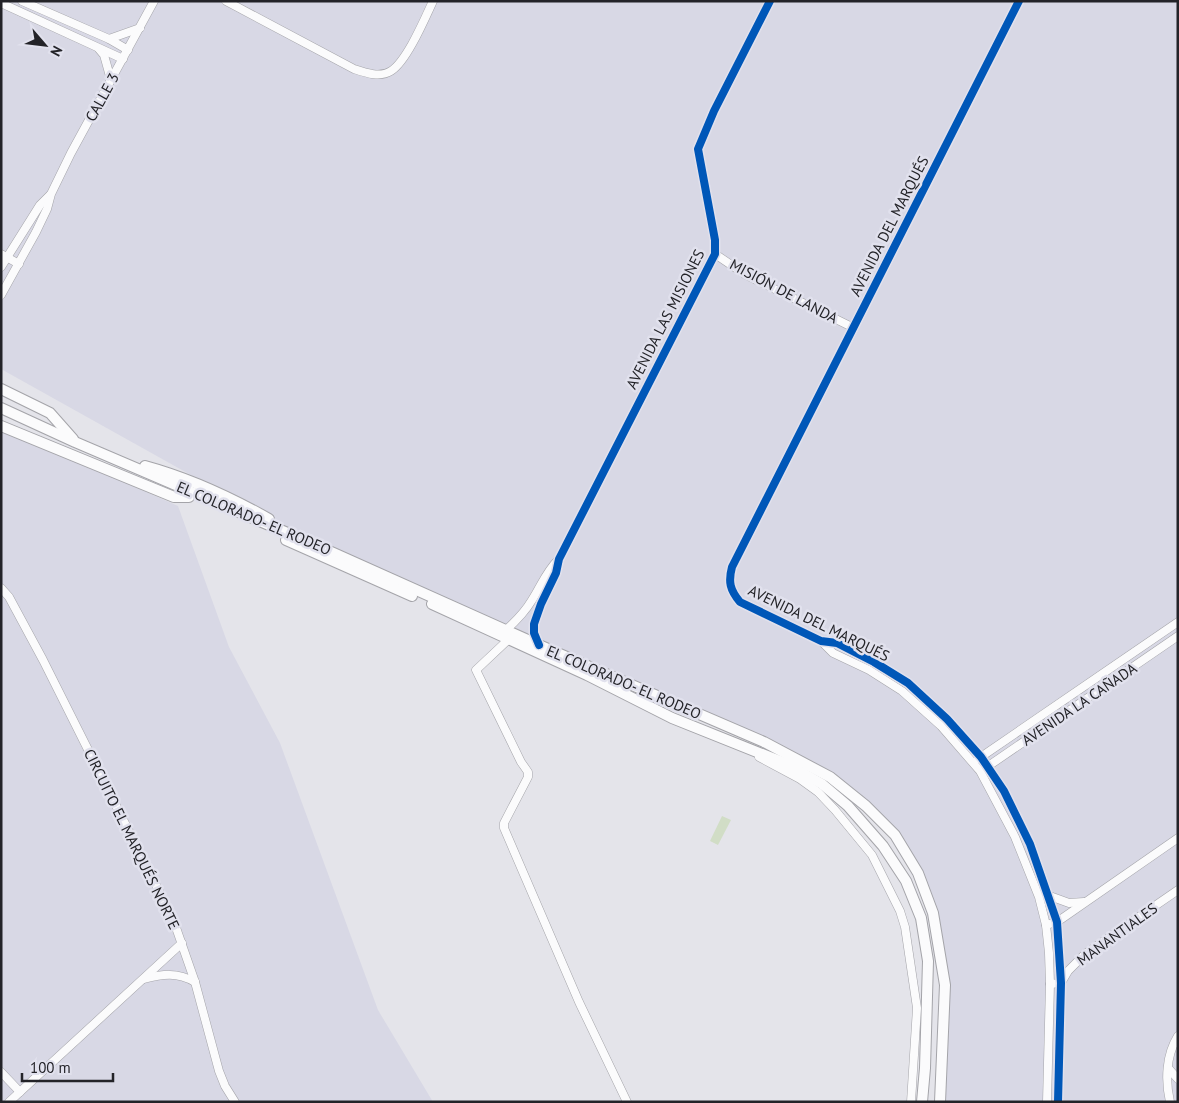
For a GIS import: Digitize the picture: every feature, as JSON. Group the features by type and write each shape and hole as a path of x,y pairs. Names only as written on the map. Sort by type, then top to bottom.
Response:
{"main road":[{"path":"1,389 50,413 75,442"},
{"path":"1,408 75,442"},
{"name":"EL COLORADO- EL RODEO","path":"1,415 507,634 539,645 764,742 805,762 830,777 866,806 895,835 918,873 933,913 944,985 940,1102"},
{"path":"1,426 174,498 189,496"},
{"name":"EL COLORADO- EL RODEO","path":"75,442 113,458 175,474 237,501 318,546 507,634 672,718 787,764 822,784 848,806 883,846 906,881 921,918 928,961 925,1068 922,1102"}],"street":[{"path":"22,1 109,39 128,50"},
{"name":"CALLE 3","path":"51,194 71,153 154,1"},
{"path":"226,1 354,69 370,75 379,75 391,72 401,62 433,1"},
{"name":"AVENIDA LAS MISIONES","path":"539,645 534,633 534,624 541,604 556,574 559,559 715,254 716,240 698,149 714,111 770,1"},
{"name":"AVENIDA DEL MARQUÉS","path":"1019,1 852,327 732,567 729,580 732,593 740,602 821,641 837,643 874,662 908,683 948,719 981,757 1004,790 1038,864 1057,922 1062,983 1058,1100"},
{"path":"1,3 123,59"},
{"path":"109,39 140,28"},
{"path":"96,45 104,55 111,80"},
{"path":"1,267 4,256 40,205 51,194"},
{"path":"1,295 47,209 51,194"},
{"name":"MISIÓN DE LANDA","path":"715,254 746,274 852,327"},
{"path":"4,256 19,264"},
{"name":"AVENIDA LAS MISIONES","path":"559,559 548,570 532,600 519,618 476,670 520,762 528,772 528,777 504,823 504,828 579,1002 627,1102"},
{"name":"CIRCUITO EL MARQUÉS NORTE","path":"1,588 9,597 43,660 173,919 195,982 219,1071 225,1086 235,1102"},
{"path":"973,762 1178,622"},
{"path":"1166,630 1176,638"},
{"name":"AVENIDA LA CAÑADA","path":"980,772 1176,638"},
{"name":"AVENIDA DEL MARQUÉS","path":"821,641 833,653 869,670 902,691 941,726 980,772 1015,837 1039,897 1046,925 1050,984 1047,1100"},
{"path":"926,712 932,705"},
{"path":"748,748 754,755 800,779 818,792 835,810 872,855 900,911 905,927 918,1008 911,1102"},
{"path":"1015,837 1025,833"},
{"path":"1046,925 1057,922 1178,838"},
{"path":"1028,867 1038,864"},
{"name":"MANANTIALES","path":"1062,983 1068,972 1085,954 1178,890"},
{"path":"1039,897 1049,895 1069,904 1086,902"},
{"path":"9,1102 182,943"},
{"path":"142,980 159,975 174,974 195,982"},
{"path":"1050,984 1062,983"},
{"path":"1048,1020 1060,1021"},
{"path":"1170,1102 1168,1093 1168,1057 1178,1036"},
{"path":"1169,1069 1178,1079"},
{"path":"1,1072 20,1092"},
{"path":"1047,1100 1058,1100"}],"shaded area":[{"path":"1,1 1178,1 1178,1102 939,1102 940,952 933,913 895,835 830,777 318,546 1,369"},
{"path":"1,428 178,506 229,647 280,743 378,1010 433,1102 1,1102"}],"green space":[{"path":"722,816 731,820 718,845 710,841"}],"cycle path":[{"path":"539,645 534,633 534,624 556,573 559,559 715,254 715,240 698,149 714,111 770,1"},
{"path":"1019,1 732,567 730,582 732,590 740,602 821,641 837,643 874,662 908,683 947,719 981,757 1004,791 1030,844 1057,922 1061,983 1058,1102"}]}
